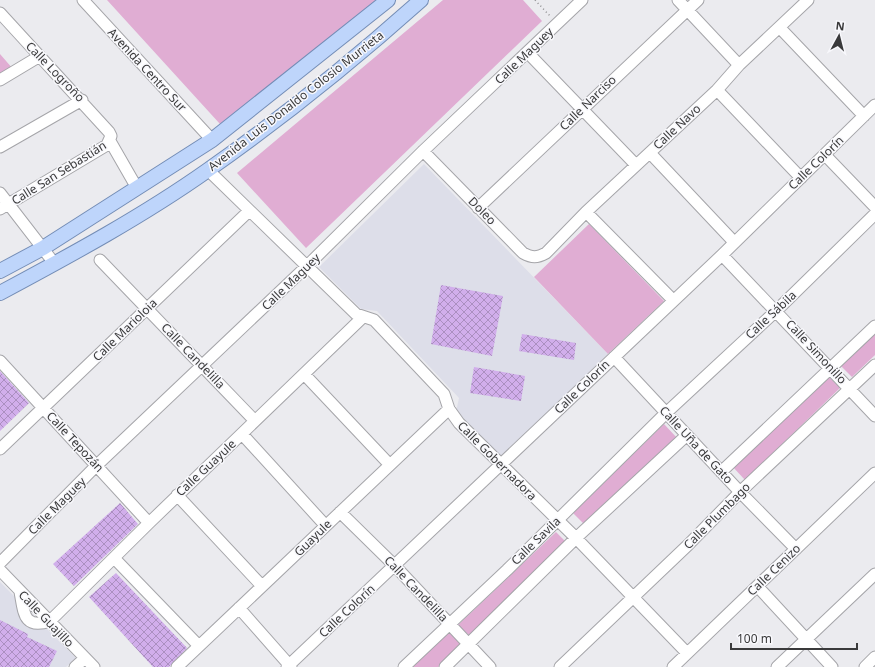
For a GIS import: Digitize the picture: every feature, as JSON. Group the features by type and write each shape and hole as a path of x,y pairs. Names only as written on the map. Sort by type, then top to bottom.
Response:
{"main road":[{"name":"Avenida Luis Donaldo Colosio Murrieta","path":"0,271 43,248 212,140 388,0"},
{"name":"Avenida Luis Donaldo Colosio Murrieta","path":"0,293 121,225 208,170 301,100 421,0"}],"street":[{"name":"Avenida Centro Sur","path":"83,0 212,140"},
{"name":"Calle Maguey","path":"0,564 97,465 307,266 423,151 528,53 582,0"},
{"path":"678,0 740,65"},
{"name":"Calle Narciso","path":"478,208 698,0"},
{"name":"Calle Navo","path":"546,254 586,212 716,90 808,0"},
{"name":"Calle Logroño","path":"1,16 82,100 110,136 137,188"},
{"path":"780,28 864,116"},
{"path":"528,53 583,108 636,165"},
{"path":"0,80 40,56"},
{"path":"716,90 801,178"},
{"path":"0,146 82,100"},
{"name":"Calle Colorín","path":"289,666 722,255 875,105"},
{"name":"Calle San Sebastián","path":"5,207 107,145 110,136"},
{"name":"Doleo","path":"423,151 523,254 530,257 539,257 546,254"},
{"path":"650,153 734,242"},
{"path":"825,155 875,207"},
{"name":"Calle Gobernadora","path":"208,170 356,314 374,320 444,394 449,409 458,423 576,538 687,653"},
{"path":"0,193 5,207 43,248 54,263"},
{"name":"Calle Marioloia","path":"0,449 250,211"},
{"path":"586,212 673,300"},
{"name":"Calle Sábila","path":"666,413 777,310 875,214"},
{"name":"Calle Simonillo","path":"722,255 777,310 875,416"},
{"name":"Calle Candelilla","path":"100,260 255,421"},
{"name":"Calle Guayule","path":"50,621 177,495 363,317"},
{"path":"721,472 875,326"},
{"name":"Calle Uña de Gato","path":"614,357 721,472 796,549"},
{"name":"Calle Tepozán","path":"0,361 149,523"},
{"name":"Calle Plumbago","path":"560,667 688,545 740,492 875,365"},
{"path":"304,374 390,465"},
{"name":"Guayule","path":"177,667 449,409"},
{"name":"Calle Savila","path":"404,667 558,520 666,413"},
{"path":"242,434 325,525"},
{"path":"445,667 576,538 687,435"},
{"name":"Calle Cenizo","path":"673,667 875,473"},
{"path":"177,495 262,586"},
{"name":"Calle Candelilla","path":"340,512 395,566 490,667"},
{"path":"114,558 199,646"},
{"name":"Calle Guajillo","path":"0,570 94,667"},
{"path":"777,667 875,574"},
{"path":"758,587 832,667"},
{"path":"239,608 289,666"},
{"path":"865,667 875,657"},
{"path":"76,667 85,658"}],"path":[{"path":"535,0 557,24"}],"shaded area":[{"path":"107,0 378,0 220,124"},
{"path":"443,0 523,0 542,21 306,248 237,173"},
{"path":"0,54 13,69 0,77"},
{"path":"424,164 608,354 502,458 456,412 459,398 377,311 361,309 319,267"},
{"path":"589,224 664,301 608,354 534,277"},
{"path":"875,332 875,355 852,377 840,365"},
{"path":"828,376 840,388 745,480 732,466"},
{"path":"664,424 678,439 586,526 573,513"},
{"path":"556,532 567,543 471,637 458,625"},
{"path":"0,582 76,658 66,667 0,667"},
{"path":"450,631 462,644 438,667 413,667"}],"building":[{"path":"441,285 503,296 492,356 431,344"},
{"path":"522,334 576,343 574,360 519,351"},
{"path":"474,367 525,376 521,401 470,393"},
{"path":"0,371 29,403 0,431"},
{"path":"120,503 138,524 74,586 53,564"},
{"path":"116,573 187,648 169,667 153,667 89,597"},
{"path":"0,620 28,634 27,637 57,651 49,667 0,667"}]}
